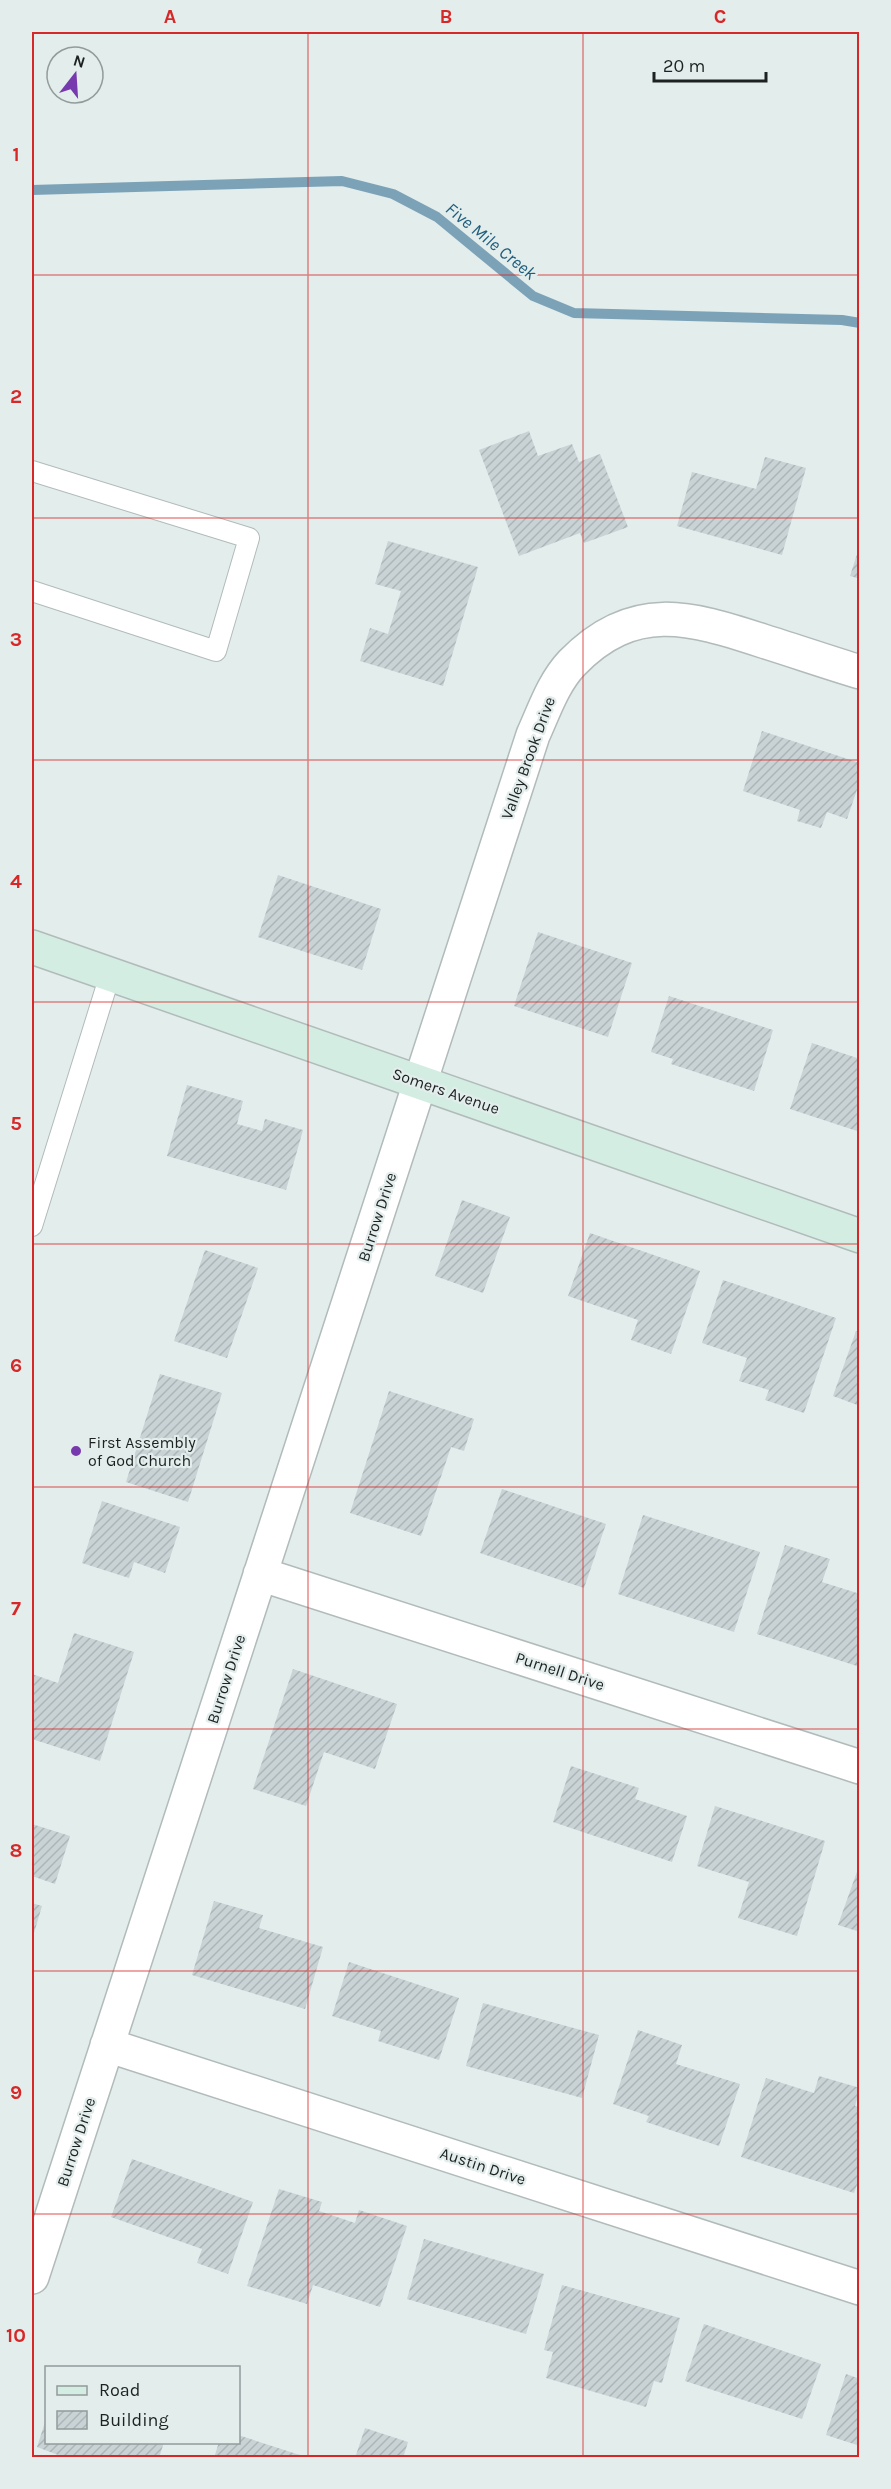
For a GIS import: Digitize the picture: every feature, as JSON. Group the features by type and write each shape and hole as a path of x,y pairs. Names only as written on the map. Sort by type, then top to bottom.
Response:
{"street":[{"name":"Valley Brook Drive","path":"421,1082 533,735 552,692 571,664 594,644 621,627 649,620 683,619 723,628 860,672"},
{"name":"Somers Avenue","path":"32,947 860,1236"},
{"name":"Burrow Drive","path":"32,2277 421,1082"},
{"name":"Purnell Drive","path":"261,1574 860,1767"},
{"name":"Austin Drive","path":"107,2045 860,2288"}],"lane":[{"path":"32,471 249,538 216,651 32,591"},
{"path":"32,1227 110,975"}],"building":[{"path":"529,431 538,456 572,444 579,462 600,454 628,527 584,543 580,533 519,556 479,450"},
{"path":"765,457 806,468 782,555 677,526 692,472 756,489"},
{"path":"388,541 478,567 443,686 360,661 370,628 388,634 401,591 375,584"},
{"path":"860,548 860,579 850,576"},
{"path":"762,731 860,763 860,781 847,819 827,812 821,828 797,821 800,810 743,791"},
{"path":"278,875 381,909 362,970 258,937"},
{"path":"538,932 632,963 608,1037 514,1006"},
{"path":"669,996 773,1030 754,1091 671,1064 673,1059 651,1052"},
{"path":"812,1043 860,1059 860,1132 790,1109"},
{"path":"187,1085 243,1101 237,1124 262,1131 265,1119 303,1130 286,1190 167,1156"},
{"path":"462,1200 510,1217 483,1293 435,1276"},
{"path":"590,1233 700,1271 671,1354 631,1340 638,1320 568,1296"},
{"path":"205,1250 258,1268 227,1358 174,1341"},
{"path":"723,1280 836,1318 804,1413 765,1400 769,1390 739,1381 747,1358 702,1343"},
{"path":"856,1331 860,1333 860,1406 833,1396"},
{"path":"160,1374 222,1393 188,1502 126,1482"},
{"path":"389,1391 474,1419 464,1451 451,1447 421,1536 350,1513"},
{"path":"502,1489 606,1524 584,1588 480,1553"},
{"path":"102,1501 180,1527 165,1573 134,1562 129,1578 82,1563"},
{"path":"643,1515 760,1552 734,1632 618,1594"},
{"path":"785,1545 830,1559 822,1582 860,1594 860,1667 757,1634"},
{"path":"74,1633 134,1652 100,1761 32,1739 32,1674 58,1683"},
{"path":"293,1669 397,1704 375,1769 324,1752 306,1806 253,1789"},
{"path":"571,1766 639,1788 635,1799 687,1816 672,1862 553,1822"},
{"path":"715,1806 825,1841 797,1936 738,1918 749,1882 697,1866"},
{"path":"32,1824 70,1836 55,1884 32,1876"},
{"path":"860,1866 860,1932 838,1925"},
{"path":"214,1901 263,1915 259,1928 323,1947 305,2009 192,1975"},
{"path":"32,1903 42,1906 32,1940"},
{"path":"349,1962 459,1998 439,2060 378,2041 381,2031 332,2016"},
{"path":"483,2003 599,2035 582,2098 466,2066"},
{"path":"638,2030 682,2045 676,2064 740,2084 719,2146 646,2122 649,2116 613,2104"},
{"path":"819,2076 860,2088 855,2106 860,2107 860,2177 854,2193 741,2157 766,2078 814,2093"},
{"path":"132,2159 253,2202 228,2274 197,2263 202,2249 111,2217"},
{"path":"279,2189 322,2202 319,2211 355,2223 359,2210 407,2226 380,2307 313,2285 307,2304 247,2286"},
{"path":"424,2239 544,2274 526,2334 407,2299"},
{"path":"562,2285 680,2318 662,2383 654,2381 646,2407 546,2378 553,2352 544,2350"},
{"path":"704,2324 821,2364 802,2419 685,2381"},
{"path":"846,2374 860,2379 860,2446 826,2435"},
{"path":"45,2422 45,2444 163,2444 159,2458 66,2458 37,2447"},
{"path":"365,2428 408,2442 403,2458 355,2458"},
{"path":"240,2436 306,2457 306,2458 214,2458 218,2444 240,2444"}],"waterway":[{"name":"Five Mile Creek","path":"32,190 342,181 393,194 437,217 533,296 574,313 842,320 860,323"}],"place":[{"name":"First Assembly of God Church","path":"76,1451"}]}
